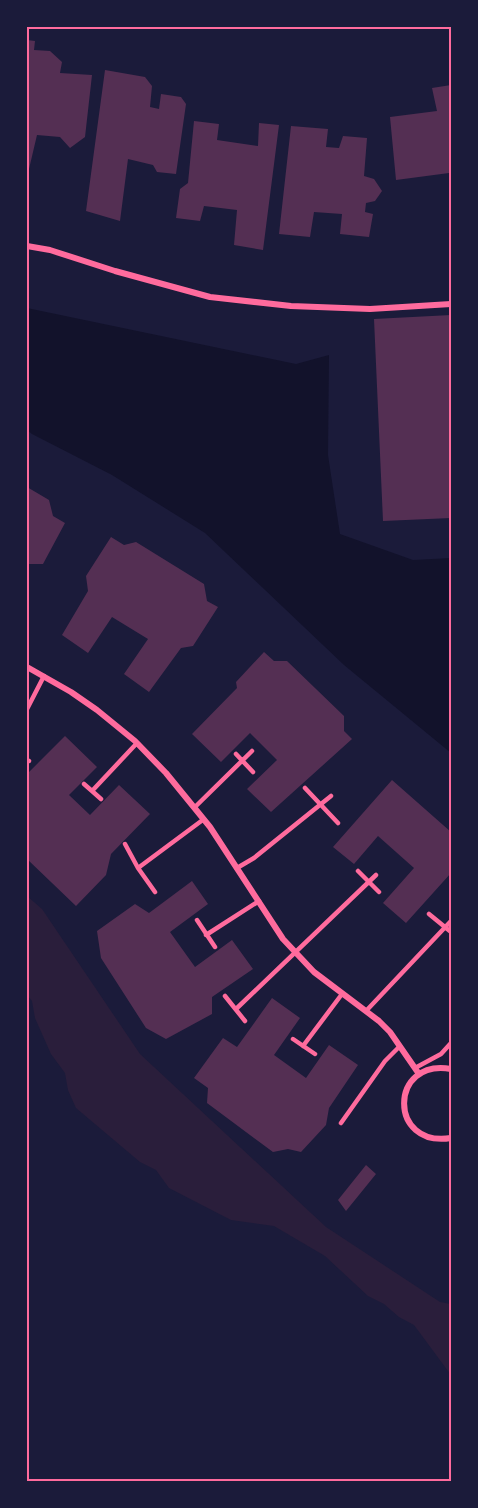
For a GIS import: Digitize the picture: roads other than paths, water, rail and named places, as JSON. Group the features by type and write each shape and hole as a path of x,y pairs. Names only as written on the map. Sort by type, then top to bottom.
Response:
{"street":[{"path":"27,246 50,250 115,271 210,297 291,306 358,308 451,304"},
{"path":"27,667 97,710 136,743 166,773 204,819 283,939 314,972 390,1032 417,1071"},
{"path":"417,1071 438,1067 451,1069"},
{"path":"417,1071 407,1087 404,1099 404,1112 409,1123 418,1133 428,1138 440,1140 451,1138"}],"lane":[{"path":"27,709 44,676"},
{"path":"92,791 136,743"},
{"path":"195,807 252,751"},
{"path":"236,754 254,772"},
{"path":"84,784 101,800"},
{"path":"305,788 338,823"},
{"path":"237,868 254,858 331,796"},
{"path":"138,868 204,819"},
{"path":"125,844 155,892"},
{"path":"358,871 379,892"},
{"path":"236,1009 376,875"},
{"path":"206,935 259,901"},
{"path":"429,914 451,932"},
{"path":"197,920 215,947"},
{"path":"366,1011 451,921"},
{"path":"303,1046 342,994"},
{"path":"225,996 245,1021"},
{"path":"293,1039 315,1054"},
{"path":"417,1071 441,1054 451,1043"},
{"path":"341,1123 386,1061 400,1046"}]}
